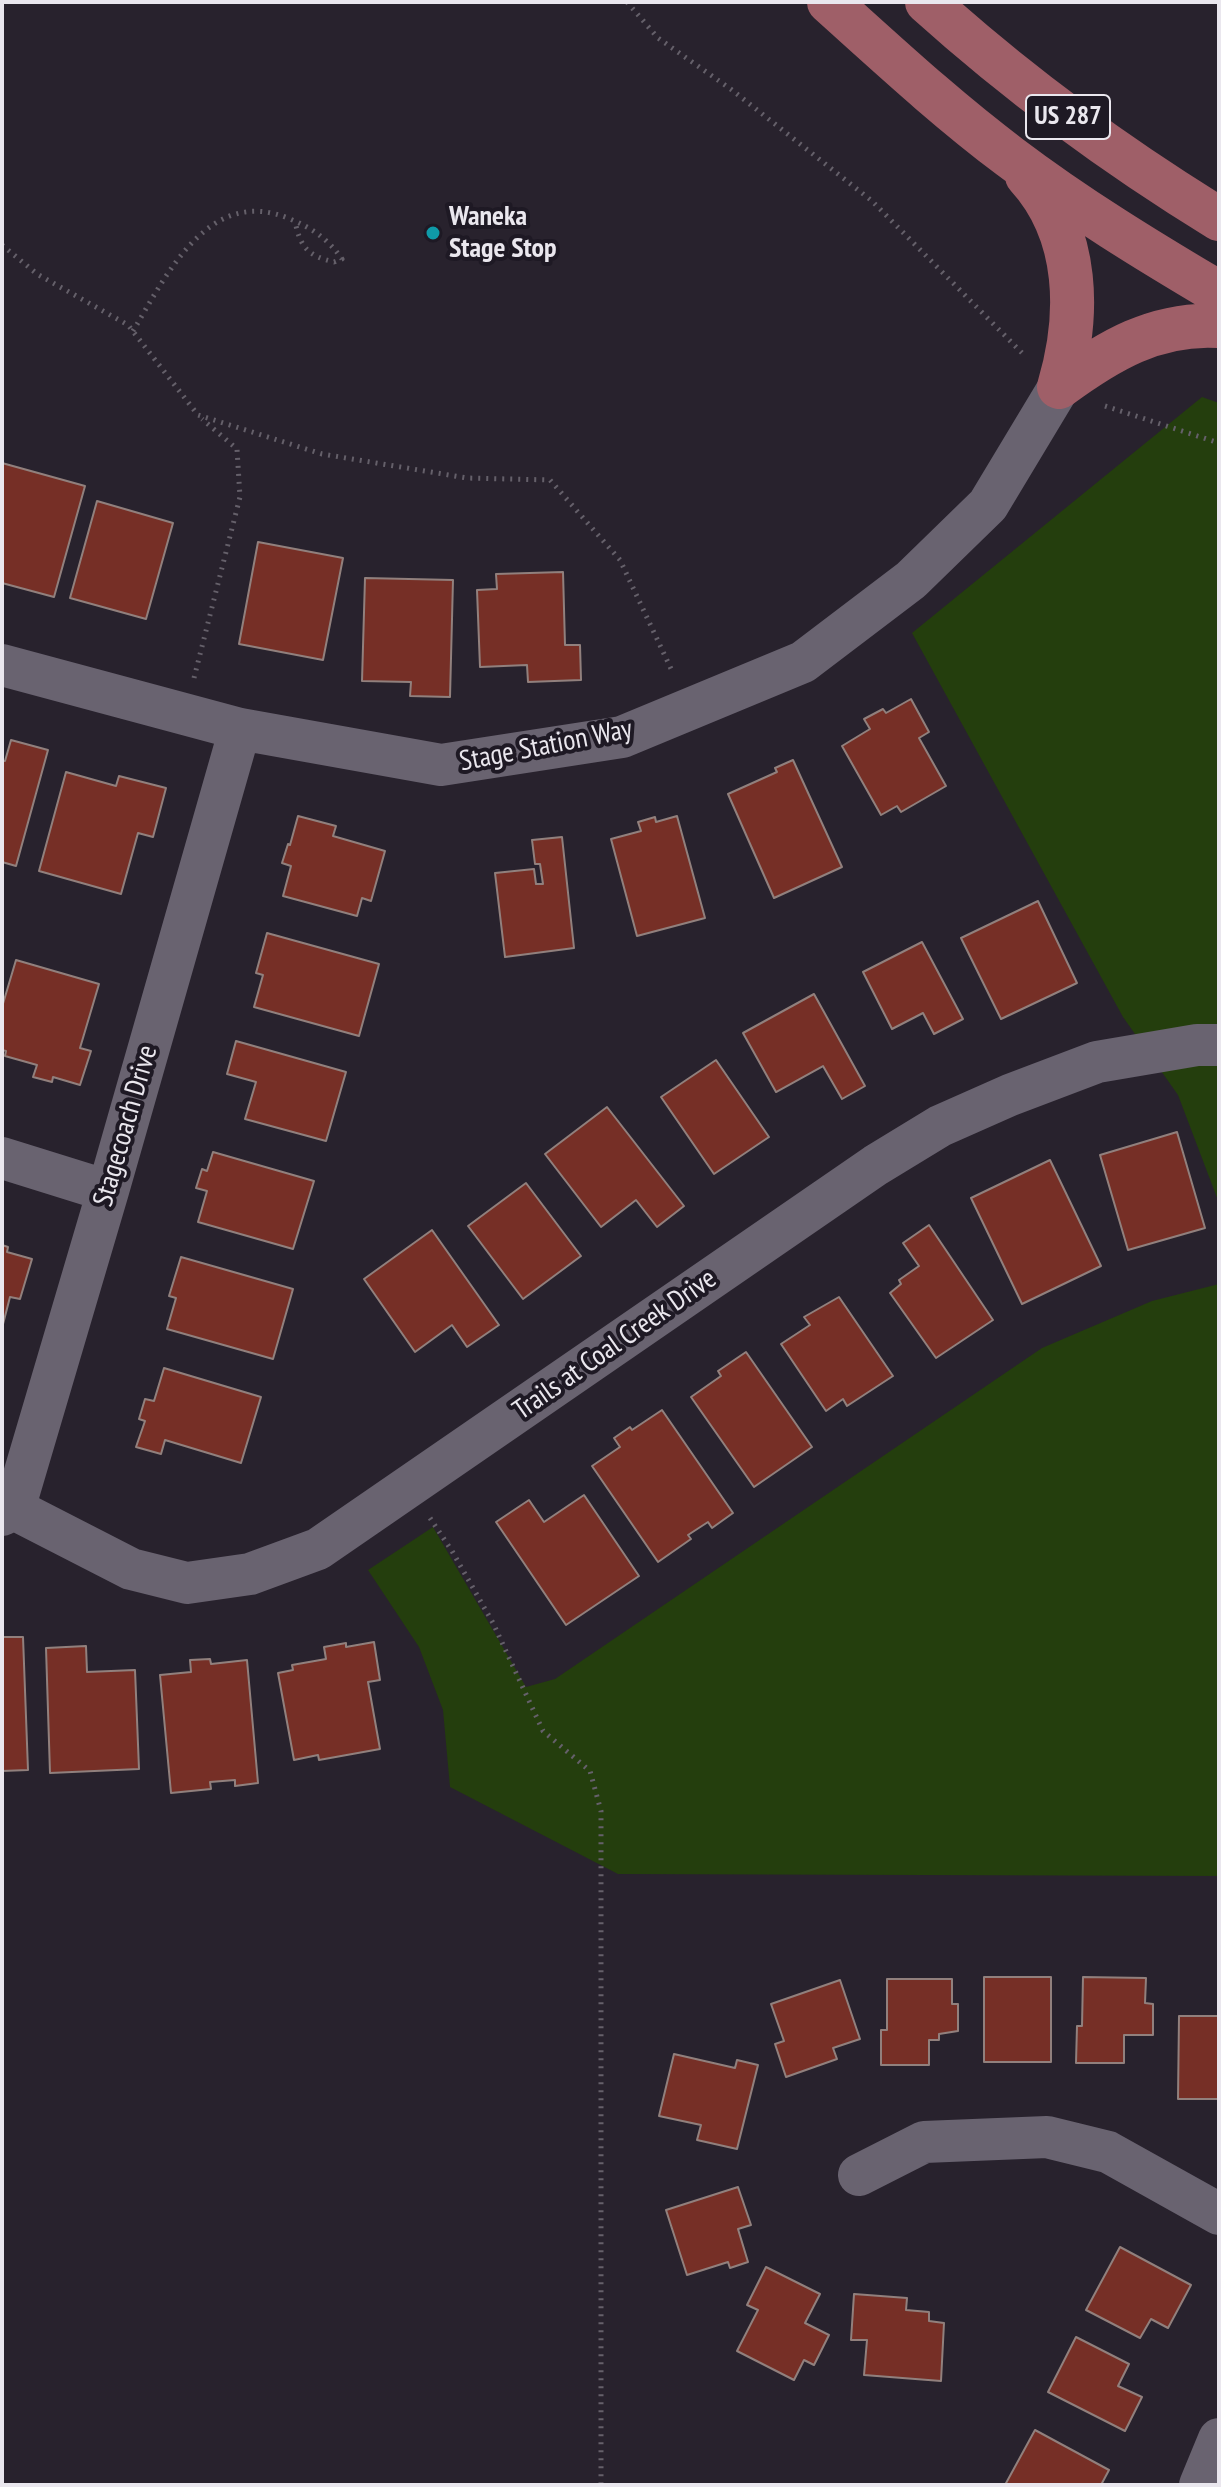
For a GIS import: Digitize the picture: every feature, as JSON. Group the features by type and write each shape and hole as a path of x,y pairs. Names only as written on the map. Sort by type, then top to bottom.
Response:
{"main road":[{"name":"US 287","path":"829,2 922,86 1010,157 1134,242 1219,293"},
{"name":"US 287","path":"927,2 1051,105 1219,219"},
{"path":"1010,157 1036,186 1056,220 1069,257 1074,296 1068,359 1062,383"},
{"path":"1062,383 1115,348 1158,331 1219,326"}],"street":[{"name":"Stage Station Way","path":"2,665 240,729 441,765 622,737 803,662 911,580 988,505 1062,383"},
{"name":"Stagecoach Drive","path":"8,1512 108,1191 240,729"},
{"name":"Trails at Coal Creek Drive","path":"8,1512 91,1547 131,1569 187,1583 250,1574 318,1549 876,1165 940,1126 1097,1062 1197,1045 1219,1045"},
{"path":"2,1158 108,1191"},
{"path":"859,2175 924,2142 1047,2137 1108,2152 1219,2214"},
{"path":"1200,2485 1219,2439"}],"path":[{"path":"627,2 658,38 732,90 872,201 1062,383 1219,443"},
{"path":"133,331 173,265 212,223 233,215 258,212 295,221 320,234 342,259 334,262 303,247 295,221"},
{"path":"2,245 37,274 128,325 198,415 237,449 240,497 185,714"},
{"path":"198,415 322,454 467,478 550,480 620,560 690,709"},
{"path":"410,1487 452,1551 493,1623 543,1731 590,1771 601,1811 601,2485"}],"green space":[{"path":"1202,397 1219,403 1219,1203 1178,1095 1123,1017 912,633"},
{"path":"1219,1284 1219,1876 618,1874 450,1787 443,1710 419,1647 368,1570 433,1527 526,1687 555,1679 1042,1348 1152,1301"}],"building":[{"path":"2,463 85,486 54,597 2,583"},
{"path":"97,501 173,523 146,619 70,598"},
{"path":"258,542 343,558 323,660 239,644"},
{"path":"563,572 565,645 580,645 581,680 528,682 527,665 480,667 477,590 497,589 496,574"},
{"path":"365,578 453,580 450,697 410,696 411,682 362,681"},
{"path":"911,699 929,732 919,738 946,786 901,812 897,806 881,815 842,746 870,729 864,719 883,709 886,713"},
{"path":"11,740 48,750 16,866 2,862 2,761 5,761"},
{"path":"793,760 842,867 774,898 728,794 777,772 775,768"},
{"path":"66,772 116,786 119,776 166,788 153,837 138,833 121,894 39,871"},
{"path":"298,816 336,826 333,836 385,851 371,901 362,898 357,916 283,896 291,866 282,863"},
{"path":"677,816 705,918 637,936 611,839 641,831 638,822 655,817 656,822"},
{"path":"562,837 574,948 505,957 495,873 534,869 536,884 543,884 540,864 535,864 532,840"},
{"path":"1038,901 1077,983 1001,1019 961,938"},
{"path":"267,933 379,964 359,1036 254,1007 263,975 256,973"},
{"path":"922,942 963,1019 934,1034 923,1013 892,1029 863,972"},
{"path":"16,960 99,984 80,1048 91,1051 80,1085 53,1077 52,1082 33,1077 37,1065 5,1056 6,1051 2,1050 2,1007"},
{"path":"814,994 865,1086 842,1099 823,1066 776,1092 743,1033"},
{"path":"236,1041 346,1072 326,1141 245,1119 256,1082 227,1074"},
{"path":"716,1060 769,1137 714,1174 661,1097"},
{"path":"607,1107 684,1206 657,1227 636,1200 601,1227 545,1154"},
{"path":"1177,1132 1205,1228 1128,1250 1100,1155"},
{"path":"213,1152 314,1181 293,1249 198,1222 207,1191 196,1188 202,1169 207,1171"},
{"path":"1050,1160 1101,1266 1022,1304 971,1198"},
{"path":"526,1183 581,1256 523,1299 468,1226"},
{"path":"929,1225 993,1320 936,1358 890,1293 901,1284 899,1280 919,1266 903,1243"},
{"path":"432,1230 499,1325 467,1347 452,1325 415,1352 364,1279"},
{"path":"2,1245 8,1247 7,1252 32,1259 20,1299 10,1297 2,1328"},
{"path":"181,1257 293,1289 273,1359 167,1329 176,1298 169,1296"},
{"path":"839,1297 893,1376 847,1406 843,1399 826,1411 781,1344 810,1325 804,1317"},
{"path":"746,1352 812,1447 754,1487 691,1397 721,1376 718,1371"},
{"path":"164,1368 261,1397 241,1463 165,1440 161,1454 136,1447 145,1421 139,1419 145,1399 154,1401"},
{"path":"662,1410 733,1513 712,1528 708,1522 688,1535 691,1539 658,1562 592,1466 620,1447 614,1438"},
{"path":"584,1495 639,1576 566,1625 496,1522 529,1500 544,1522"},
{"path":"2,1637 23,1637 28,1770 2,1771"},
{"path":"374,1642 380,1680 368,1682 380,1749 319,1760 318,1755 294,1760 278,1673 293,1670 292,1665 326,1659 324,1647"},
{"path":"86,1646 87,1672 135,1670 139,1769 50,1773 46,1648"},
{"path":"210,1659 211,1664 247,1660 258,1783 235,1786 235,1780 210,1782 211,1789 171,1793 160,1675 191,1672 190,1660"},
{"path":"984,1977 1051,1977 1051,2062 984,2062"},
{"path":"1083,1977 1146,1978 1145,2003 1153,2004 1153,2035 1124,2035 1124,2063 1076,2063 1077,2026 1082,2026"},
{"path":"887,1979 952,1979 952,2004 958,2004 958,2031 939,2034 939,2040 929,2040 929,2065 881,2065 881,2030 887,2030"},
{"path":"840,1980 860,2039 833,2048 837,2059 786,2077 775,2044 784,2041 771,2004"},
{"path":"1179,2016 1219,2016 1219,2099 1178,2099"},
{"path":"674,2054 735,2068 737,2060 758,2065 737,2149 697,2140 701,2125 659,2116"},
{"path":"738,2187 751,2225 738,2229 748,2262 730,2268 728,2262 687,2275 666,2210"},
{"path":"1120,2247 1191,2285 1168,2328 1151,2319 1140,2338 1086,2310"},
{"path":"766,2267 820,2294 805,2323 829,2335 814,2365 804,2360 794,2380 737,2351 758,2310 747,2305"},
{"path":"854,2294 907,2298 906,2310 929,2312 929,2321 944,2323 941,2381 864,2375 867,2340 851,2340"},
{"path":"1076,2337 1129,2364 1118,2386 1142,2397 1125,2431 1048,2392"},
{"path":"1035,2430 1109,2470 1101,2485 1005,2485"}],"place":[{"name":"Waneka Stage Stop","path":"433,233"}]}
